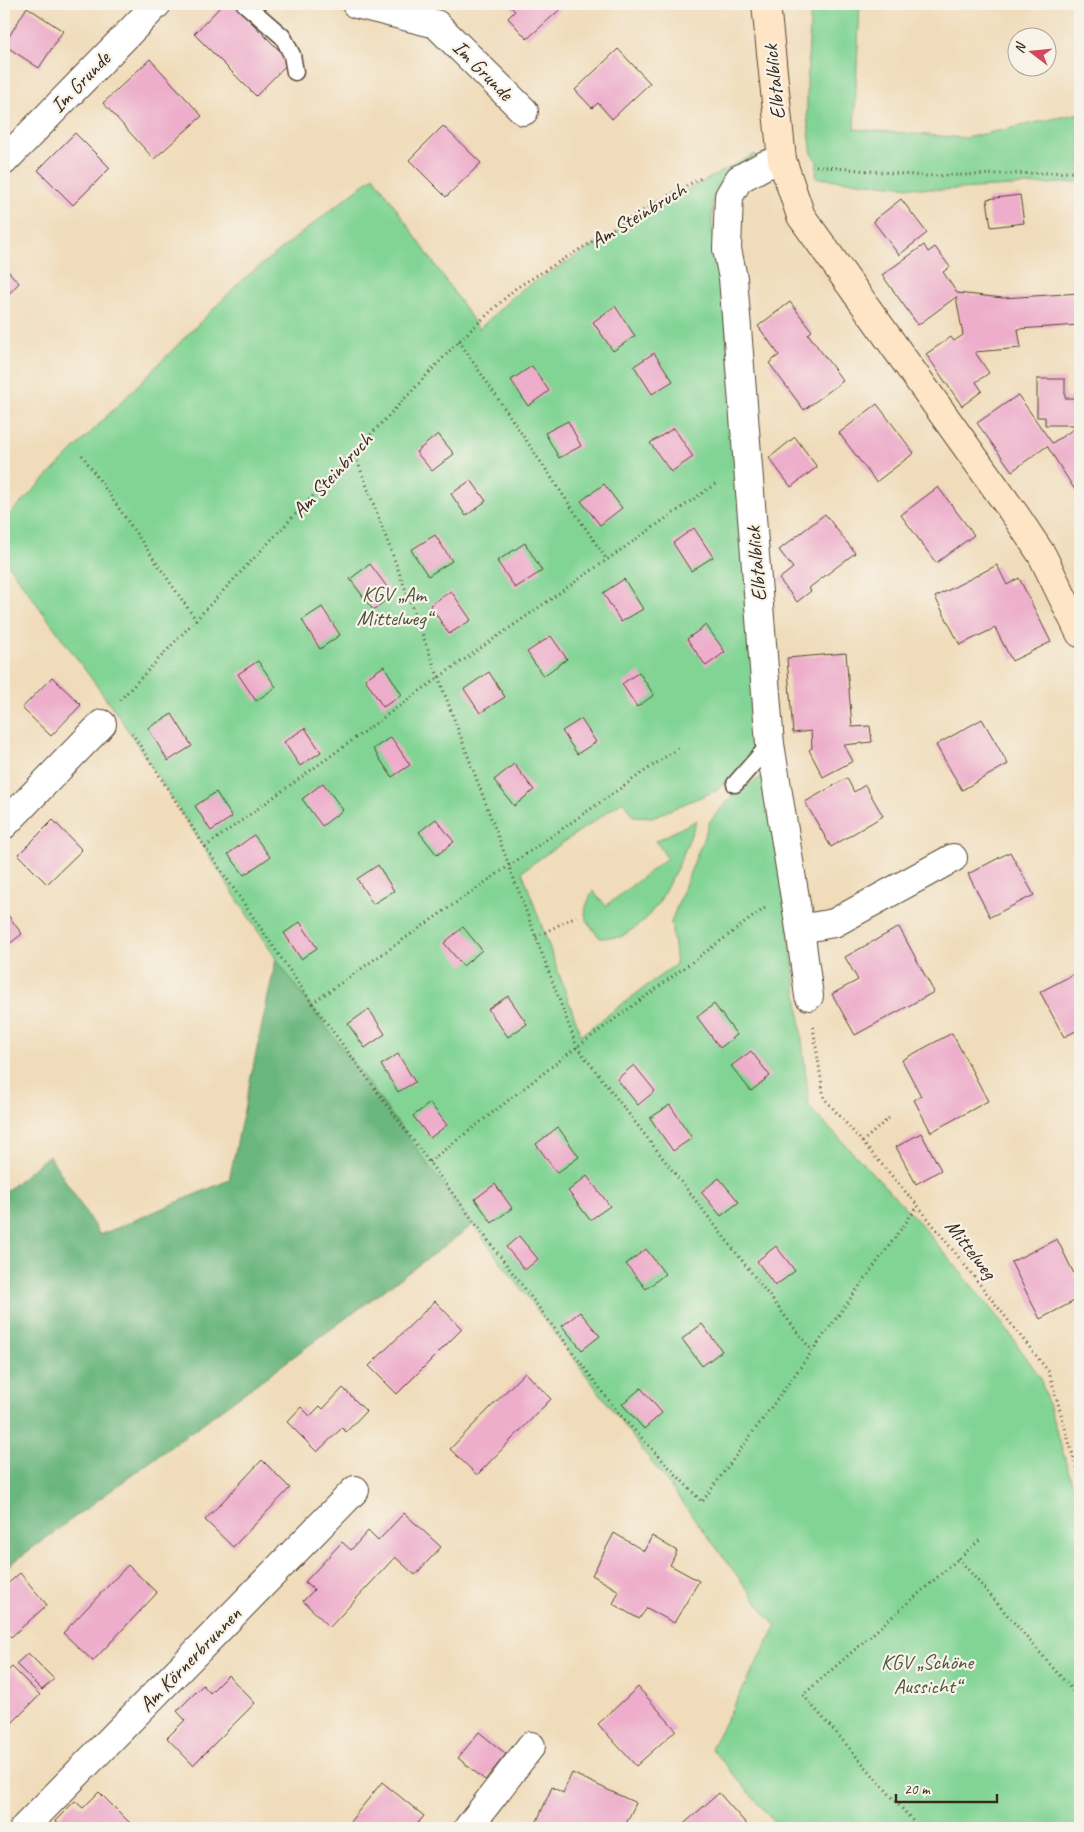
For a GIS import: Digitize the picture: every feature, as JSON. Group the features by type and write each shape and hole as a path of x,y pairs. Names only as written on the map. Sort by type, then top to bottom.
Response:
{"street":[{"name":"Im Grunde","path":"4,161 157,4"},
{"name":"Im Grunde","path":"356,4 436,24 524,111"},
{"name":"Elbtalblick","path":"766,4 782,160 801,216 1016,516 1042,556 1080,633"},
{"name":"Elbtalblick","path":"782,160 765,165 739,179 730,196 727,249 733,278 770,744 800,929 808,996"},
{"path":"4,825 102,724"},
{"path":"800,929 834,923 953,858"},
{"name":"Am Körnerbrunnen","path":"24,1828 355,1490"},
{"path":"468,1828 531,1746"}],"lane":[{"path":"245,4 283,37 292,55 295,72"},
{"path":"735,784 770,744"}],"path":[{"path":"782,160 809,166 924,176 1080,172"},
{"name":"Am Steinbruch","path":"102,724 114,706 459,341 516,288 703,177"},
{"path":"459,341 607,560"},
{"path":"354,452 577,1048 812,1351"},
{"path":"82,455 196,620"},
{"path":"205,847 438,678 737,470 748,467"},
{"path":"130,731 205,847 312,1003 428,1162 620,1415 702,1502 918,1206"},
{"path":"312,1003 681,746"},
{"path":"428,1162 577,1048 793,889"},
{"path":"536,938 576,916"},
{"name":"Mittelweg","path":"816,1051 824,1098 918,1206 1049,1372 1080,1480"},
{"path":"862,1142 890,1117"},
{"path":"919,1828 803,1695 982,1538"},
{"path":"958,1558 1080,1699"}],"green space":[{"path":"811,4 860,4 854,129 965,138 1080,113 1080,182 942,190 816,178 817,161 812,155 807,115"},
{"name":"KGV „Am Mittelweg“","path":"755,154 756,157 729,172 719,185 714,197 712,224 722,277 764,736 731,779 717,790 653,817 633,816 623,801 522,871 581,1035 676,964 671,922 710,821 735,793 768,773 798,1001 809,1107 919,1222 1000,1320 1040,1377 1080,1509 1080,1828 779,1828 711,1748 776,1627 473,1225 276,959 118,715 4,559 4,520 242,280 374,176 479,329 518,292 670,199"},
{"path":"697,820 679,864 658,904 643,922 621,937 600,938 587,921 585,912 593,891 606,906 667,858 656,841"},
{"path":"276,959 473,1225 4,1569 4,1193 49,1155 100,1235 229,1180"}],"building":[{"path":"223,4 233,4 290,61 256,96 194,34"},
{"path":"508,4 566,4 527,39 508,18 515,11"},
{"path":"27,7 63,31 39,68 4,45"},
{"path":"618,49 650,83 612,119 598,103 592,108 575,90"},
{"path":"150,59 202,116 154,159 103,103"},
{"path":"443,126 481,163 446,197 409,160"},
{"path":"75,133 110,168 73,205 38,170"},
{"path":"1020,195 1024,223 991,227 987,199"},
{"path":"901,199 927,233 899,255 873,221"},
{"path":"924,245 928,252 935,247 950,267 943,272 957,293 1003,298 1080,293 1080,325 1018,329 1021,348 975,352 989,373 976,382 982,391 962,406 926,354 951,337 954,341 963,335 956,297 918,325 882,275"},
{"path":"4,267 19,283 4,299"},
{"path":"790,302 812,331 808,334 843,381 804,410 769,363 779,355 758,326"},
{"path":"615,306 635,336 613,351 593,322"},
{"path":"654,353 673,381 652,394 634,366"},
{"path":"532,366 549,391 528,406 511,380"},
{"path":"1037,379 1065,379 1065,398 1079,398 1079,425 1045,425 1045,417 1037,417"},
{"path":"1018,395 1052,443 1080,425 1080,487 1075,490 1047,446 1012,471 977,423"},
{"path":"877,404 914,453 876,482 839,433"},
{"path":"568,421 581,446 559,458 545,433"},
{"path":"674,428 693,457 671,472 650,443"},
{"path":"438,434 454,454 432,471 416,452"},
{"path":"795,437 817,467 791,487 769,458"},
{"path":"471,480 486,501 466,516 451,494"},
{"path":"604,484 622,508 600,525 581,501"},
{"path":"938,487 974,535 936,563 901,515"},
{"path":"825,514 855,553 809,588 811,591 797,602 779,579 793,568 779,550"},
{"path":"694,528 713,557 691,571 673,543"},
{"path":"435,535 452,561 428,576 411,550"},
{"path":"525,543 542,571 515,588 497,561"},
{"path":"370,564 393,595 373,610 350,579"},
{"path":"997,565 1007,585 1019,578 1051,642 1012,661 995,628 960,645 935,597"},
{"path":"624,579 643,609 621,622 603,593"},
{"path":"451,591 471,620 449,634 430,605"},
{"path":"322,607 340,635 320,649 302,620"},
{"path":"706,625 725,652 706,666 687,639"},
{"path":"551,636 567,659 543,676 527,652"},
{"path":"846,653 852,727 870,726 872,742 844,745 853,761 823,777 809,750 812,748 811,731 793,733 787,658"},
{"path":"258,661 276,687 256,701 238,674"},
{"path":"384,666 402,695 383,707 365,679"},
{"path":"489,672 505,697 480,713 464,689"},
{"path":"639,672 654,695 637,707 622,684"},
{"path":"52,677 81,705 51,736 22,708"},
{"path":"172,714 192,746 168,761 148,728"},
{"path":"581,719 596,742 577,754 562,731"},
{"path":"982,719 1008,764 962,790 936,745"},
{"path":"305,728 321,752 300,766 284,742"},
{"path":"391,737 410,765 392,777 373,749"},
{"path":"514,764 534,790 514,806 494,780"},
{"path":"847,778 854,792 865,785 883,816 831,847 805,802"},
{"path":"323,783 343,810 322,826 302,799"},
{"path":"216,792 232,817 211,831 195,806"},
{"path":"436,819 454,842 437,855 419,832"},
{"path":"53,820 82,850 47,884 18,855"},
{"path":"254,835 270,857 244,875 228,854"},
{"path":"1010,852 1034,895 990,917 968,874"},
{"path":"378,865 394,891 373,904 357,879"},
{"path":"4,910 22,934 4,948"},
{"path":"300,922 317,948 301,959 284,933"},
{"path":"463,927 482,950 463,966 444,943"},
{"path":"899,927 934,992 855,1035 832,994 858,980 845,957"},
{"path":"1080,971 1080,1029 1064,1037 1040,992"},
{"path":"508,996 527,1024 508,1037 488,1009"},
{"path":"714,1004 737,1035 720,1048 697,1017"},
{"path":"369,1009 385,1034 365,1048 348,1024"},
{"path":"952,1033 988,1101 931,1132 914,1100 921,1096 902,1060"},
{"path":"751,1051 770,1076 751,1091 731,1066"},
{"path":"398,1054 415,1082 398,1092 381,1065"},
{"path":"634,1065 655,1091 638,1105 617,1079"},
{"path":"430,1103 447,1125 430,1138 413,1116"},
{"path":"670,1105 692,1138 673,1151 650,1118"},
{"path":"558,1127 579,1157 557,1173 536,1144"},
{"path":"921,1133 941,1170 916,1184 896,1147"},
{"path":"587,1176 610,1206 590,1220 568,1191"},
{"path":"719,1178 739,1202 721,1216 701,1192"},
{"path":"495,1184 512,1208 492,1223 475,1199"},
{"path":"519,1236 538,1259 525,1270 506,1247"},
{"path":"1057,1239 1080,1286 1080,1298 1040,1319 1011,1262"},
{"path":"776,1246 795,1271 775,1286 757,1261"},
{"path":"646,1249 665,1274 646,1289 626,1264"},
{"path":"435,1301 462,1329 397,1394 369,1366"},
{"path":"580,1312 600,1336 582,1350 562,1326"},
{"path":"702,1324 722,1351 702,1366 682,1339"},
{"path":"525,1372 551,1399 477,1475 450,1449"},
{"path":"343,1388 366,1411 346,1432 342,1428 317,1452 287,1422 301,1407 310,1416 320,1406 323,1409"},
{"path":"641,1388 662,1413 644,1429 622,1404"},
{"path":"262,1460 290,1488 233,1547 205,1520"},
{"path":"404,1513 441,1547 415,1575 395,1557 330,1627 303,1601 314,1590 305,1582 342,1542 351,1550 368,1531 378,1541"},
{"path":"614,1533 644,1551 652,1536 677,1551 670,1565 699,1581 674,1623 647,1608 639,1619 613,1604 619,1591 592,1575"},
{"path":"128,1565 157,1593 93,1661 63,1633"},
{"path":"20,1573 47,1605 11,1637 4,1629 4,1587"},
{"path":"28,1653 54,1679 42,1690 16,1664"},
{"path":"12,1667 40,1695 4,1731 4,1675"},
{"path":"228,1675 255,1703 193,1765 167,1738 185,1720 177,1711 203,1685 210,1693"},
{"path":"638,1687 676,1730 636,1766 598,1724"},
{"path":"479,1732 506,1754 485,1780 458,1758"},
{"path":"572,1773 636,1803 624,1828 534,1828 552,1787 563,1793"},
{"path":"382,1782 424,1816 414,1828 356,1828 349,1823"},
{"path":"99,1792 133,1826 130,1828 61,1828 55,1821 75,1801 83,1808"},
{"path":"719,1793 750,1828 679,1828"}],"park label":[{"name":"KGV „Schöne Aussicht“","path":"927,1674"}]}
